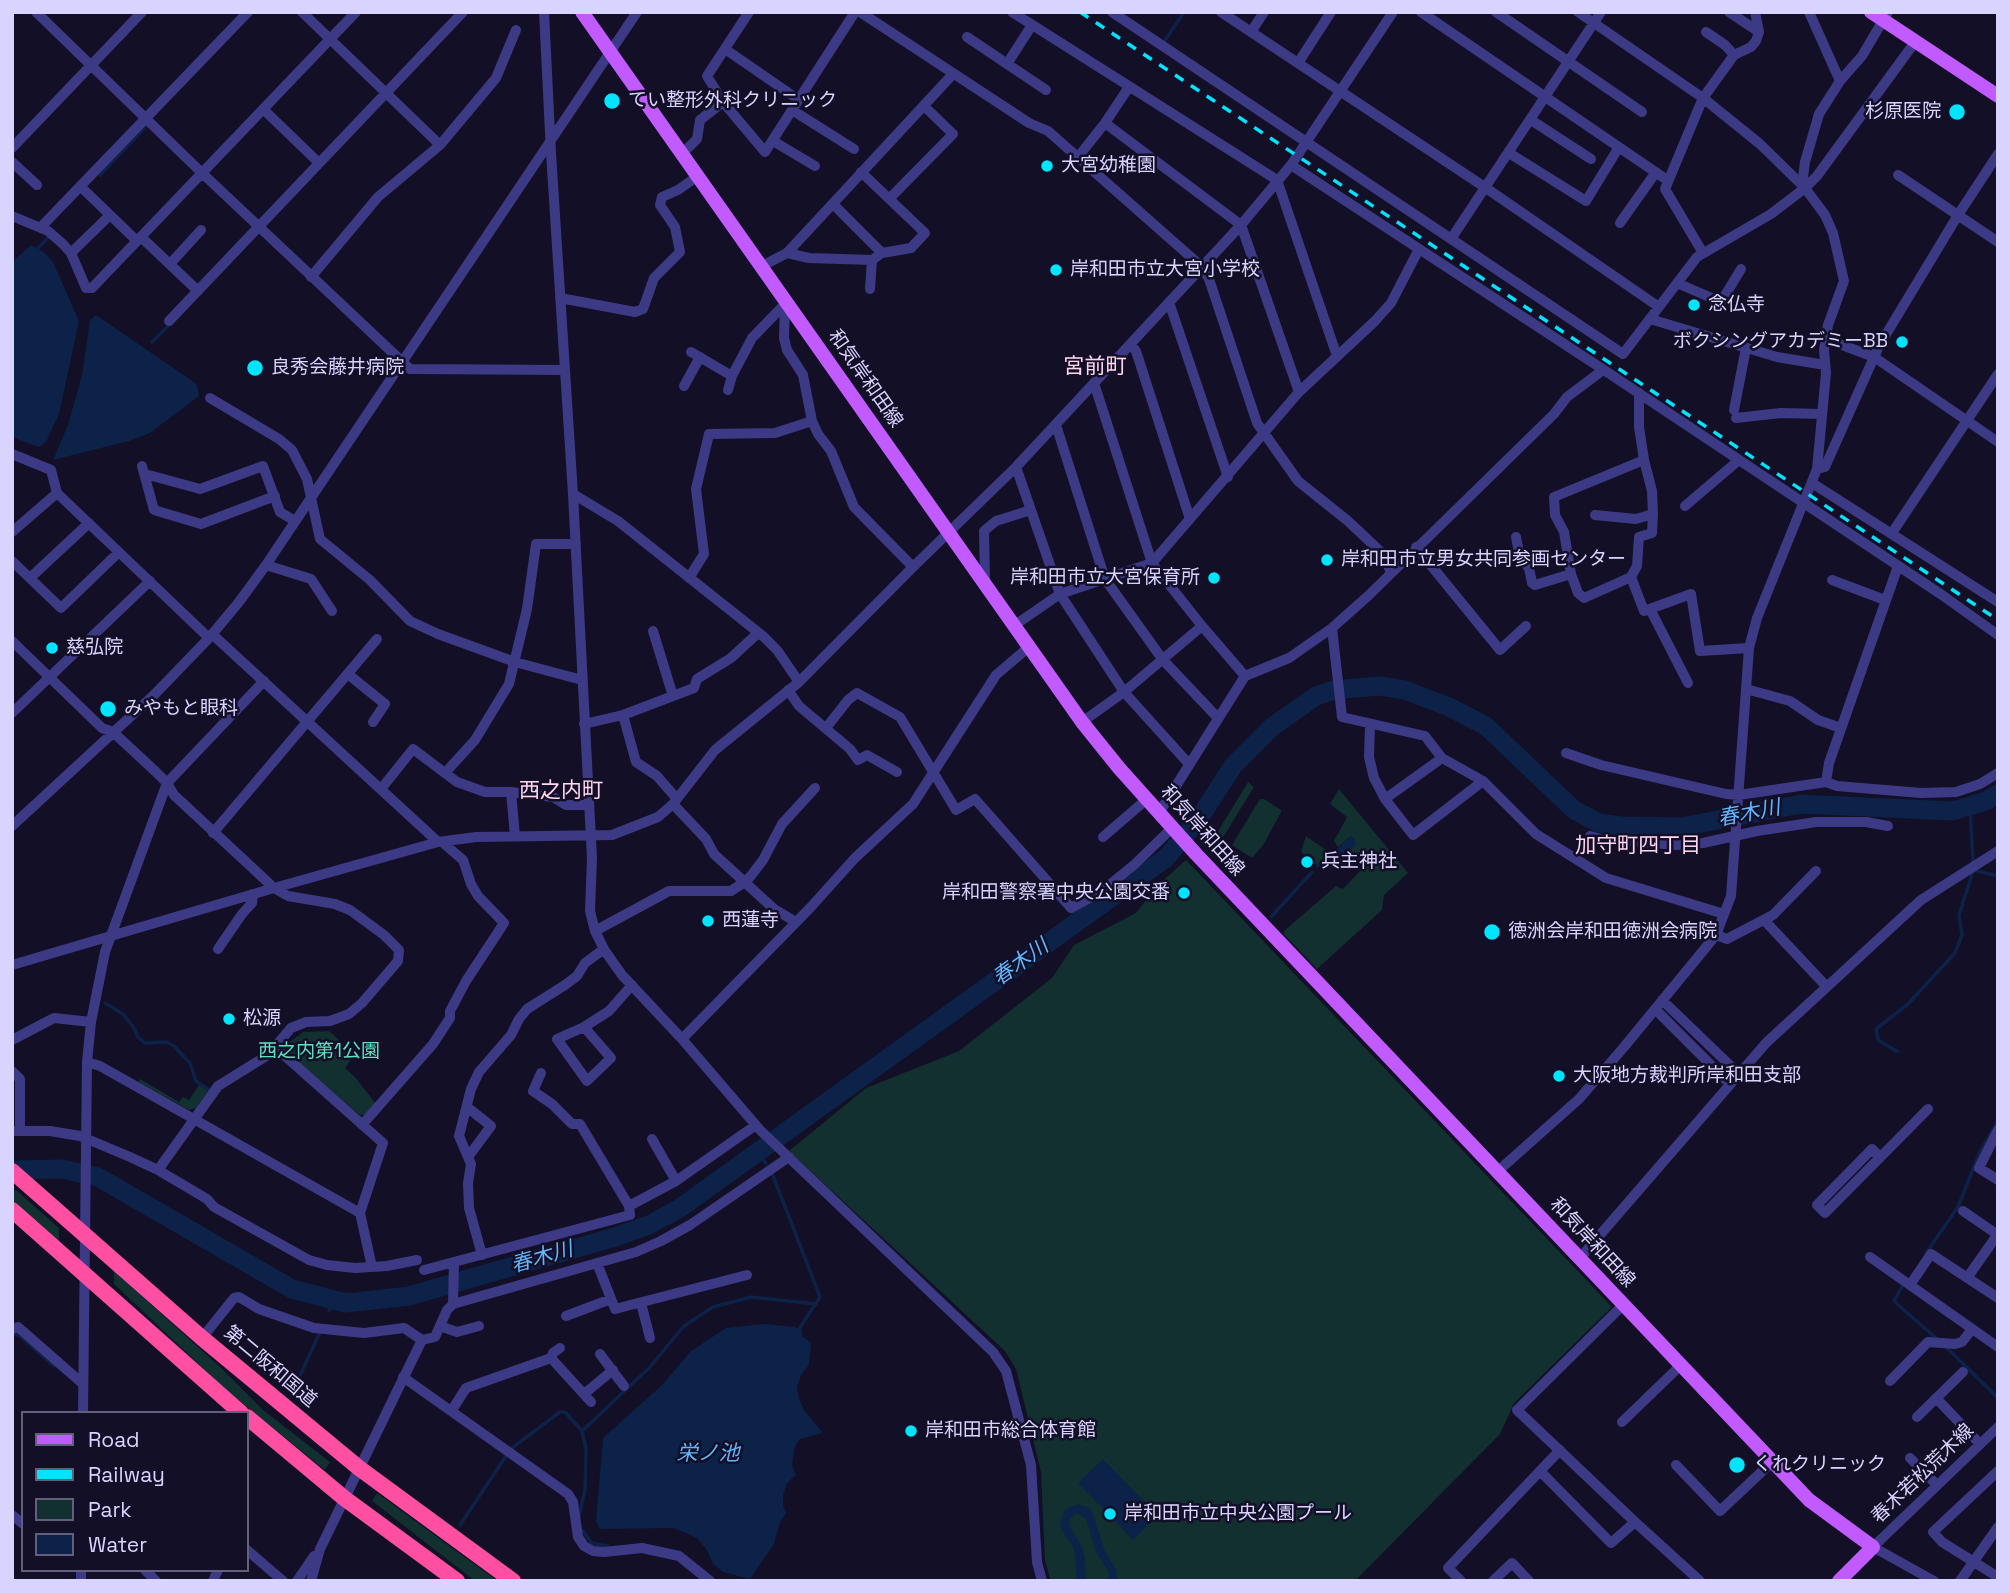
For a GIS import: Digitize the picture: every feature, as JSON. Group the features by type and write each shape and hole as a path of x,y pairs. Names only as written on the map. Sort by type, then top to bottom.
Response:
{"highway":[{"name":"第二阪和国道","path":"12,1171 202,1338 359,1468 513,1581"},
{"path":"12,1210 240,1411"},
{"path":"248,1418 344,1498 457,1581"}],"main road":[{"name":"和気岸和田線","path":"582,12 1082,722 1196,854 1772,1462 1809,1500 1873,1547"},
{"path":"1880,15 1998,96"},
{"path":"1839,1581 1873,1547"}],"street":[{"path":"36,12 401,363 410,369 565,370"},
{"path":"12,148 142,12"},
{"path":"41,228 248,12"},
{"path":"302,12 440,145"},
{"path":"12,216 48,231 71,253 86,288 92,288 356,12"},
{"path":"169,321 463,12"},
{"path":"544,12 576,544 589,805 590,911 595,931 604,949 632,985 758,1128 993,1352 1006,1371 1031,1465 1037,1562 1042,1581"},
{"path":"12,826 155,694 211,636 266,565 637,12"},
{"path":"749,12 708,76 723,102 765,152 855,12"},
{"path":"860,12 1030,123 1048,131 1201,266 1209,279 1257,423 1298,481 1348,521 1384,555 1391,573"},
{"path":"1012,12 1277,180 1337,356"},
{"path":"1112,12 1623,354 1703,253 1771,214 1817,176 1915,41"},
{"path":"1221,12 1659,307"},
{"path":"1251,32 1264,12"},
{"path":"1298,63 1331,12"},
{"path":"12,965 440,842 476,837 612,835 658,817 675,801 715,750 799,682 1016,467 1241,225 1306,143 1393,12"},
{"path":"1420,12 1667,180"},
{"path":"1496,12 1642,112"},
{"path":"1498,1171 1578,1099 1716,935 1731,896 1749,648 1766,595 1817,469 1824,349 1828,325 1844,281 1833,233 1825,215 1804,186 1760,144 1703,98 1578,12"},
{"path":"1451,239 1601,12"},
{"path":"1729,12 1759,32"},
{"path":"1703,253 1665,189 1703,98 1734,55 1751,47 1759,32 1755,12"},
{"path":"1809,12 1840,80"},
{"path":"1804,186 1805,162 1819,114 1840,80 1854,66 1880,15"},
{"path":"1007,64 1032,25"},
{"path":"311,277 378,197 440,145 496,78 516,30"},
{"path":"967,37 1045,90"},
{"path":"1709,37 1725,45 1734,55"},
{"path":"725,49 799,100"},
{"path":"762,266 787,253 953,74"},
{"path":"1078,157 1129,87"},
{"path":"682,154 697,139 700,120 723,102"},
{"path":"890,198 953,134 924,106"},
{"path":"263,109 319,163"},
{"path":"792,110 854,149"},
{"path":"1531,120 1591,159"},
{"path":"1105,123 1241,225 1299,392"},
{"path":"773,141 815,166"},
{"path":"1509,153 1586,201 1619,147"},
{"path":"1817,469 1825,467 1874,356 1958,215 1998,155"},
{"path":"12,162 37,185"},
{"path":"1291,164 1639,393 1998,635"},
{"path":"787,253 808,258 872,260 883,253 911,248 925,233 861,172"},
{"path":"1620,223 1656,172"},
{"path":"1898,175 1998,242"},
{"path":"560,298 635,312 643,309 654,278 680,252 675,227 660,205 662,197 698,176"},
{"path":"81,187 198,291"},
{"path":"833,204 883,253"},
{"path":"71,253 110,215"},
{"path":"170,264 201,230"},
{"path":"1015,625 1060,594 1152,562 1228,478 1299,392 1391,303 1419,249"},
{"path":"870,289 872,260"},
{"path":"1677,283 1721,302 1741,269"},
{"path":"728,390 732,376 752,338 786,302"},
{"path":"786,302 784,338 787,350 803,375 812,421 818,434 831,451 854,507 913,567"},
{"path":"1169,302 1228,478"},
{"path":"1650,319 1777,357 1825,365"},
{"path":"1826,339 1874,356 1998,442"},
{"path":"1130,344 1136,351 1190,520"},
{"path":"1746,348 1735,414 1821,414"},
{"path":"684,386 696,354 732,376"},
{"path":"1159,813 1245,676 1289,658 1332,628 1554,414 1567,397 1603,370"},
{"path":"1892,533 1997,376"},
{"path":"1094,383 1152,562 1245,676"},
{"path":"1639,393 1639,427 1652,491 1652,533 1639,537 1637,566 1631,577 1584,598 1578,593 1571,574 1564,532 1555,515 1554,496 1644,460"},
{"path":"211,398 279,439 292,450 307,479 320,539 370,580 410,621 515,662 582,680"},
{"path":"689,578 704,554 696,489 709,434 775,433 812,421"},
{"path":"1056,425 1105,579 1163,660 1218,718"},
{"path":"12,454 51,470 57,493 119,552 463,860 478,896 504,923 466,981 450,1011 450,1018 433,1044 362,1125"},
{"path":"1685,506 1739,460"},
{"path":"275,496 201,524 154,510 143,470 200,489 263,466 275,496 280,512 295,521"},
{"path":"1016,467 1060,594 1124,692 1189,764"},
{"path":"1812,482 1996,597"},
{"path":"12,532 57,493"},
{"path":"573,494 618,521 758,633 777,650 799,682"},
{"path":"985,582 985,531 996,521 1031,510"},
{"path":"1595,515 1636,519 1653,514"},
{"path":"30,578 89,523"},
{"path":"1516,537 1520,558 1529,568 1532,583 1535,585 1571,574"},
{"path":"445,773 475,740 509,684 527,609 536,544 576,544"},
{"path":"1416,547 1500,650 1526,626"},
{"path":"12,561 61,608 119,552"},
{"path":"266,565 312,579 332,611"},
{"path":"1826,782 1829,763 1841,727 1898,566"},
{"path":"1631,577 1644,611 1691,594 1700,651 1749,648"},
{"path":"1832,580 1885,600"},
{"path":"12,713 150,581"},
{"path":"1650,609 1688,683"},
{"path":"1082,722 1124,692 1202,626"},
{"path":"1332,628 1342,716 1370,725 1425,736 1442,758 1483,781 1536,834 1606,877 1724,914"},
{"path":"653,631 673,696"},
{"path":"584,724 623,715 694,688 697,679 731,658 758,633"},
{"path":"213,833 377,639"},
{"path":"12,641 102,727 113,732 167,783 174,795 213,833 274,888 288,896 335,904 350,910 384,935 399,950 398,961 362,1003 349,1013 330,1021 306,1022 291,1028 276,1048 218,1086 158,1170"},
{"path":"682,1039 855,858 912,804 996,675 1030,646"},
{"path":"349,675 385,704 373,722"},
{"path":"83,1411 87,1062 91,1022 110,937 167,783 264,681"},
{"path":"1746,689 1790,701 1818,720 1841,727"},
{"path":"788,691 799,705 850,749 858,760 867,755 897,772"},
{"path":"826,728 857,693 900,717 956,810 975,799 1071,908 1110,884 1173,829"},
{"path":"623,715 636,762 657,776 706,839 714,854 774,909 796,922"},
{"path":"1370,725 1369,757 1374,778 1385,799 1413,835 1483,781"},
{"path":"381,789 412,749 457,782 485,792 553,797 566,804 589,805"},
{"path":"1566,753 1601,765 1739,797 1826,782 1837,786 1922,793 1956,792 1980,784 1998,773"},
{"path":"1385,799 1442,758"},
{"path":"595,931 668,891 730,891 745,881 768,852 782,824 815,788"},
{"path":"511,792 515,836"},
{"path":"1103,837 1147,799"},
{"path":"1591,836 1677,845 1816,822 1866,822 1888,826"},
{"path":"1580,1258 1766,1043 1921,900 1998,851"},
{"path":"1716,935 1727,939 1773,915 1816,871"},
{"path":"218,949 252,903 253,894"},
{"path":"1765,920 1826,986"},
{"path":"482,1255 469,1208 468,1183 471,1164 459,1136 479,1072 511,1035 527,1009 565,985 585,963 604,949"},
{"path":"584,1027 611,1058 587,1081 557,1039 584,1027 609,1010 632,985"},
{"path":"1659,1005 1739,1074"},
{"path":"1659,1005 1730,1084"},
{"path":"12,1040 54,1018 91,1022"},
{"path":"276,1048 383,1143 360,1213 372,1267"},
{"path":"87,1062 100,1066 360,1213"},
{"path":"12,1071 20,1079 16,1131 50,1131 86,1138 158,1170 207,1199 214,1208 309,1260 327,1265 372,1267 454,1265 630,1215 629,1206 580,1124 572,1124 552,1104 533,1091 541,1073"},
{"path":"467,1107 491,1126 468,1157"},
{"path":"1880,1157 1872,1149 1817,1205 1825,1213 1928,1109"},
{"path":"629,1206 676,1181 758,1128"},
{"path":"1998,1130 1979,1168 1998,1180"},
{"path":"652,1139 676,1181"},
{"path":"453,1301 597,1263 662,1241 690,1225 787,1155"},
{"path":"1963,1211 1998,1234 1967,1278"},
{"path":"1910,1285 1931,1254 1998,1298"},
{"path":"1870,1257 1998,1348"},
{"path":"597,1263 615,1309 747,1275"},
{"path":"202,1338 234,1298 239,1297 259,1309 314,1328 364,1333 404,1328 422,1340 435,1337 453,1301 454,1265"},
{"path":"566,1315 611,1299"},
{"path":"642,1303 650,1338"},
{"path":"1623,1304 1517,1410 1700,1581"},
{"path":"440,1326 457,1332 479,1326"},
{"path":"12,1329 18,1327 83,1384"},
{"path":"1890,1381 1928,1342 1962,1342 1972,1329"},
{"path":"311,1581 320,1549 422,1340"},
{"path":"452,1410 466,1388 551,1358 560,1348"},
{"path":"600,1354 624,1386"},
{"path":"551,1358 587,1398 613,1370"},
{"path":"1622,1422 1681,1365"},
{"path":"1917,1417 1963,1372"},
{"path":"403,1377 568,1494 573,1502 578,1537 584,1546 593,1551 604,1552 642,1548 679,1556 710,1581"},
{"path":"1936,1398 1980,1444"},
{"name":"春木若松荒木線","path":"1873,1547 1998,1427"},
{"path":"1461,1581 1448,1568 1560,1450"},
{"path":"1910,1458 1937,1485"},
{"path":"1676,1465 1720,1511 1772,1462"},
{"path":"1540,1471 1611,1543 1635,1522"},
{"path":"1998,1471 1933,1532 1942,1542 1998,1577"},
{"path":"1960,1581 1998,1527"},
{"path":"1873,1547 1934,1581"},
{"path":"297,1581 320,1549"},
{"path":"248,1551 283,1581"},
{"path":"1493,1581 1512,1563 1529,1581"}],"green space":[{"path":"1248,782 1254,787 1217,847 1211,843"},
{"path":"1339,789 1408,873 1384,895 1382,910 1317,969 1284,931 1336,886 1343,889 1361,870 1347,854 1355,840 1351,836 1338,847 1334,841 1347,817 1330,804"},
{"path":"1260,799 1264,799 1281,812 1264,844 1252,858 1232,845"},
{"path":"1306,836 1330,853 1318,866 1301,852"},
{"path":"1186,860 1612,1307 1514,1403 1500,1434 1355,1581 1051,1581 1045,1561 1041,1472 1016,1369 1005,1351 789,1151 866,1088 959,1051 1052,978 1074,945 1136,913 1158,885"},
{"name":"西之内第1公園","path":"329,1031 355,1054 345,1068 376,1104 366,1115 360,1115 287,1052 287,1044 303,1032"},
{"path":"140,1079 179,1102 183,1097 189,1100 199,1085 208,1091 196,1108 189,1110 138,1082"},
{"path":"16,1190 59,1228 59,1242 12,1202 12,1191"},
{"path":"114,1271 219,1366 263,1410 330,1462 325,1470 224,1388 114,1284"},
{"path":"377,1493 498,1581 475,1581 372,1501"}],"water":[{"path":"31,245 45,253 53,262 79,321 59,414 46,442 39,447 12,437 12,262"},
{"path":"96,315 191,380 197,385 199,396 150,433 53,460 68,425 82,375 90,320"},
{"path":"1351,836 1355,844 1345,857 1335,864 1323,866 1322,863"},
{"name":"栄ノ池","path":"765,1324 795,1327 802,1330 802,1336 811,1343 809,1365 801,1375 797,1387 804,1410 823,1433 800,1439 795,1446 792,1465 796,1475 787,1483 783,1495 786,1513 780,1522 774,1544 750,1579 723,1572 713,1564 707,1550 697,1538 674,1528 600,1529 596,1521 603,1438 662,1385 691,1351 726,1328"},
{"path":"1103,1459 1158,1515 1133,1540 1078,1483"},
{"path":"1077,1504 1092,1511 1104,1549 1117,1571 1117,1581 1108,1581 1109,1572 1096,1552 1086,1519 1077,1513 1070,1518 1069,1525 1085,1557 1086,1581 1077,1581 1074,1548 1060,1523 1065,1510"}],"waterway":[{"path":"1164,42 1184,12"},
{"path":"100,175 147,125"},
{"path":"37,249 49,237"},
{"path":"152,342 168,326"},
{"name":"春木川","path":"12,1170 62,1169 98,1177 292,1289 346,1303 409,1296 649,1225 680,1208 1166,858 1198,820 1233,766 1272,727 1316,696 1334,690 1380,686 1405,690 1449,707 1486,726 1574,810 1599,823 1681,827 1801,804 1953,811 1986,801 1998,794"},
{"path":"1970,806 1973,862"},
{"path":"1317,866 1322,863"},
{"path":"1973,870 1998,876"},
{"path":"1898,1052 1878,1040 1876,1029 1908,1004 1955,953 1962,935 1959,915 1973,871"},
{"path":"1271,917 1312,872"},
{"path":"105,1003 123,1014 145,1043 166,1042 174,1046 190,1063 196,1081 208,1089"},
{"path":"1998,1028 1998,1036"},
{"path":"1926,1253 1958,1207 1980,1152 1998,1121"},
{"path":"758,1153 766,1163"},
{"path":"772,1173 820,1297 799,1329"},
{"path":"1903,1285 1894,1301 1938,1340"},
{"path":"579,1516 585,1490 586,1449 582,1431 649,1368 684,1326 713,1307 751,1297 816,1304"},
{"path":"329,1311 334,1300"},
{"path":"291,1395 320,1332"},
{"path":"12,1333 19,1335 54,1366"},
{"path":"1947,1348 1998,1398"},
{"path":"512,1448 560,1412 565,1412 582,1431"},
{"path":"460,1525 506,1456"},
{"path":"582,1530 592,1543 608,1546"}],"railway":[{"path":"1080,12 1998,620"}],"place":[{"name":"てい整形外科クリニック","path":"612,101"},
{"name":"杉原医院","path":"1957,112"},
{"name":"大宮幼稚園","path":"1047,166"},
{"name":"岸和田市立大宮小学校","path":"1056,270"},
{"name":"念仏寺","path":"1694,305"},
{"name":"ボクシングアカデミーBB","path":"1902,342"},
{"name":"良秀会藤井病院","path":"255,368"},
{"name":"岸和田市立男女共同参画センター","path":"1327,560"},
{"name":"岸和田市立大宮保育所","path":"1214,578"},
{"name":"慈弘院","path":"52,648"},
{"name":"みやもと眼科","path":"108,709"},
{"name":"兵主神社","path":"1307,862"},
{"name":"岸和田警察署中央公園交番","path":"1184,893"},
{"name":"西蓮寺","path":"708,921"},
{"name":"徳洲会岸和田徳洲会病院","path":"1492,932"},
{"name":"松源","path":"229,1019"},
{"name":"大阪地方裁判所岸和田支部","path":"1559,1076"},
{"name":"岸和田市総合体育館","path":"911,1431"},
{"name":"くれクリニック","path":"1737,1465"},
{"name":"岸和田市立中央公園プール","path":"1110,1514"}],"district":[{"name":"宮前町","path":"1095,367"},
{"name":"西之内町","path":"561,791"},
{"name":"加守町四丁目","path":"1638,846"}]}
